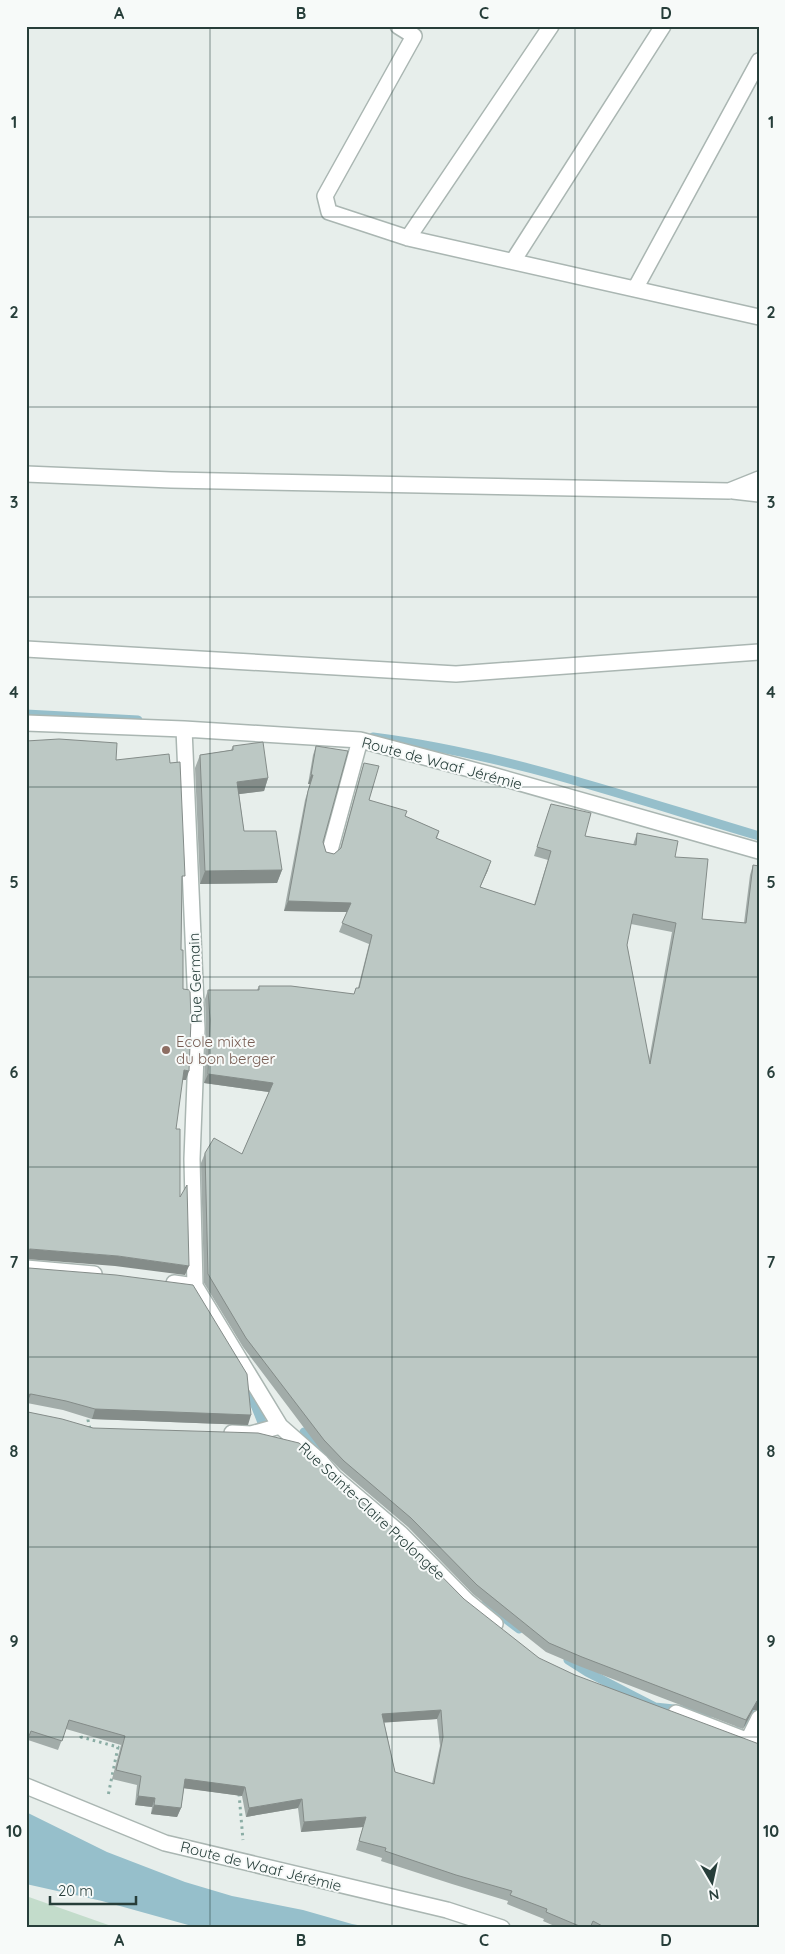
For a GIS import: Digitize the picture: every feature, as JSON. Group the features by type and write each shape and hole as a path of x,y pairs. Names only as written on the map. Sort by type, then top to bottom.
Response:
{"street":[{"path":"398,26 417,31 325,196 329,212 408,238 759,317"},
{"path":"408,238 550,26"},
{"path":"513,261 663,26"},
{"path":"635,289 759,61"},
{"path":"26,474 180,480 729,490 759,494"},
{"path":"729,490 759,479"},
{"path":"26,649 456,674 759,652"},
{"name":"Route de Waaf Jérémie","path":"26,723 184,729 360,740 759,851"},
{"name":"Rue Germain","path":"184,729 196,1029 192,1159 195,1286"},
{"path":"329,854 360,740"},
{"path":"26,1268 105,1275"},
{"path":"159,1281 195,1286"},
{"name":"Rue Sainte-Claire Prolongée","path":"195,1286 280,1426 401,1534 467,1601 508,1634"},
{"path":"213,1432 251,1434 280,1426"},
{"path":"666,1709 753,1742 759,1718"},
{"name":"Route de Waaf Jérémie","path":"26,1786 165,1843 448,1910 502,1928"}],"path":[{"path":"88,1438 90,1404"},
{"path":"83,1727 81,1737 127,1749"},
{"path":"104,1818 118,1747"},
{"path":"239,1793 245,1861"}],"green space":[{"path":"26,1896 117,1928 26,1928"}],"water":[{"path":"26,1812 107,1852 185,1882 232,1896 303,1910 352,1924 374,1928 199,1928 102,1901 26,1884"}],"building":[{"path":"59,739 117,743 116,760 169,754 170,763 180,762 185,876 182,876 181,950 183,950 183,989 190,990 191,1020 189,1071 184,1070 176,1129 180,1129 180,1197 187,1185 189,1266 118,1256 30,1249 26,1251 26,741"},
{"path":"263,742 268,778 237,782 244,831 276,831 282,870 205,871 200,755 233,750 233,746"},
{"path":"316,746 348,751 323,842 326,852 334,854 341,848 364,763 379,766 369,800 407,811 405,816 439,831 436,838 491,861 480,887 535,905 551,851 537,847 551,804 591,813 585,836 636,845 637,833 678,841 675,857 708,859 702,919 746,923 753,865 759,866 759,1701 757,1701 746,1720 549,1643 477,1585 411,1518 344,1461 324,1440 246,1338 208,1274 205,1153 214,1138 242,1154 273,1083 208,1074 210,1020 208,990 259,990 259,986 291,986 354,994 356,988 359,988 372,935 342,923 351,903 288,901 308,791 313,775 311,775","holes":["633,914 676,923 650,1064 627,945"]},
{"path":"26,1267 116,1275 193,1285 247,1374 251,1415 95,1409 66,1401 31,1394 26,1395"},
{"path":"26,1411 93,1428 258,1433 299,1443 318,1459 331,1475 398,1532 464,1599 539,1658 575,1675 759,1744 759,1928 606,1928 593,1921 590,1928 584,1928 546,1912 547,1909 510,1895 512,1891 456,1875 385,1851 386,1848 359,1841 366,1817 304,1822 302,1799 249,1808 245,1787 185,1779 181,1808 154,1805 155,1798 138,1796 141,1776 116,1770 125,1736 69,1720 62,1741 31,1731 29,1736 26,1735","holes":["441,1710 443,1737 434,1784 395,1772 382,1714"]}],"waterway":[{"path":"26,714 138,720"},
{"path":"373,737 471,754 520,766 616,792 759,836"},
{"path":"245,1380 263,1425"},
{"path":"304,1432 321,1446 325,1455 317,1465"},
{"path":"486,1604 519,1629"},
{"path":"568,1660 587,1672 655,1707 701,1712 707,1715"},
{"path":"739,1723 750,1718 759,1700"}],"place":[{"name":"Ecole mixte du bon berger","path":"166,1050"}]}
